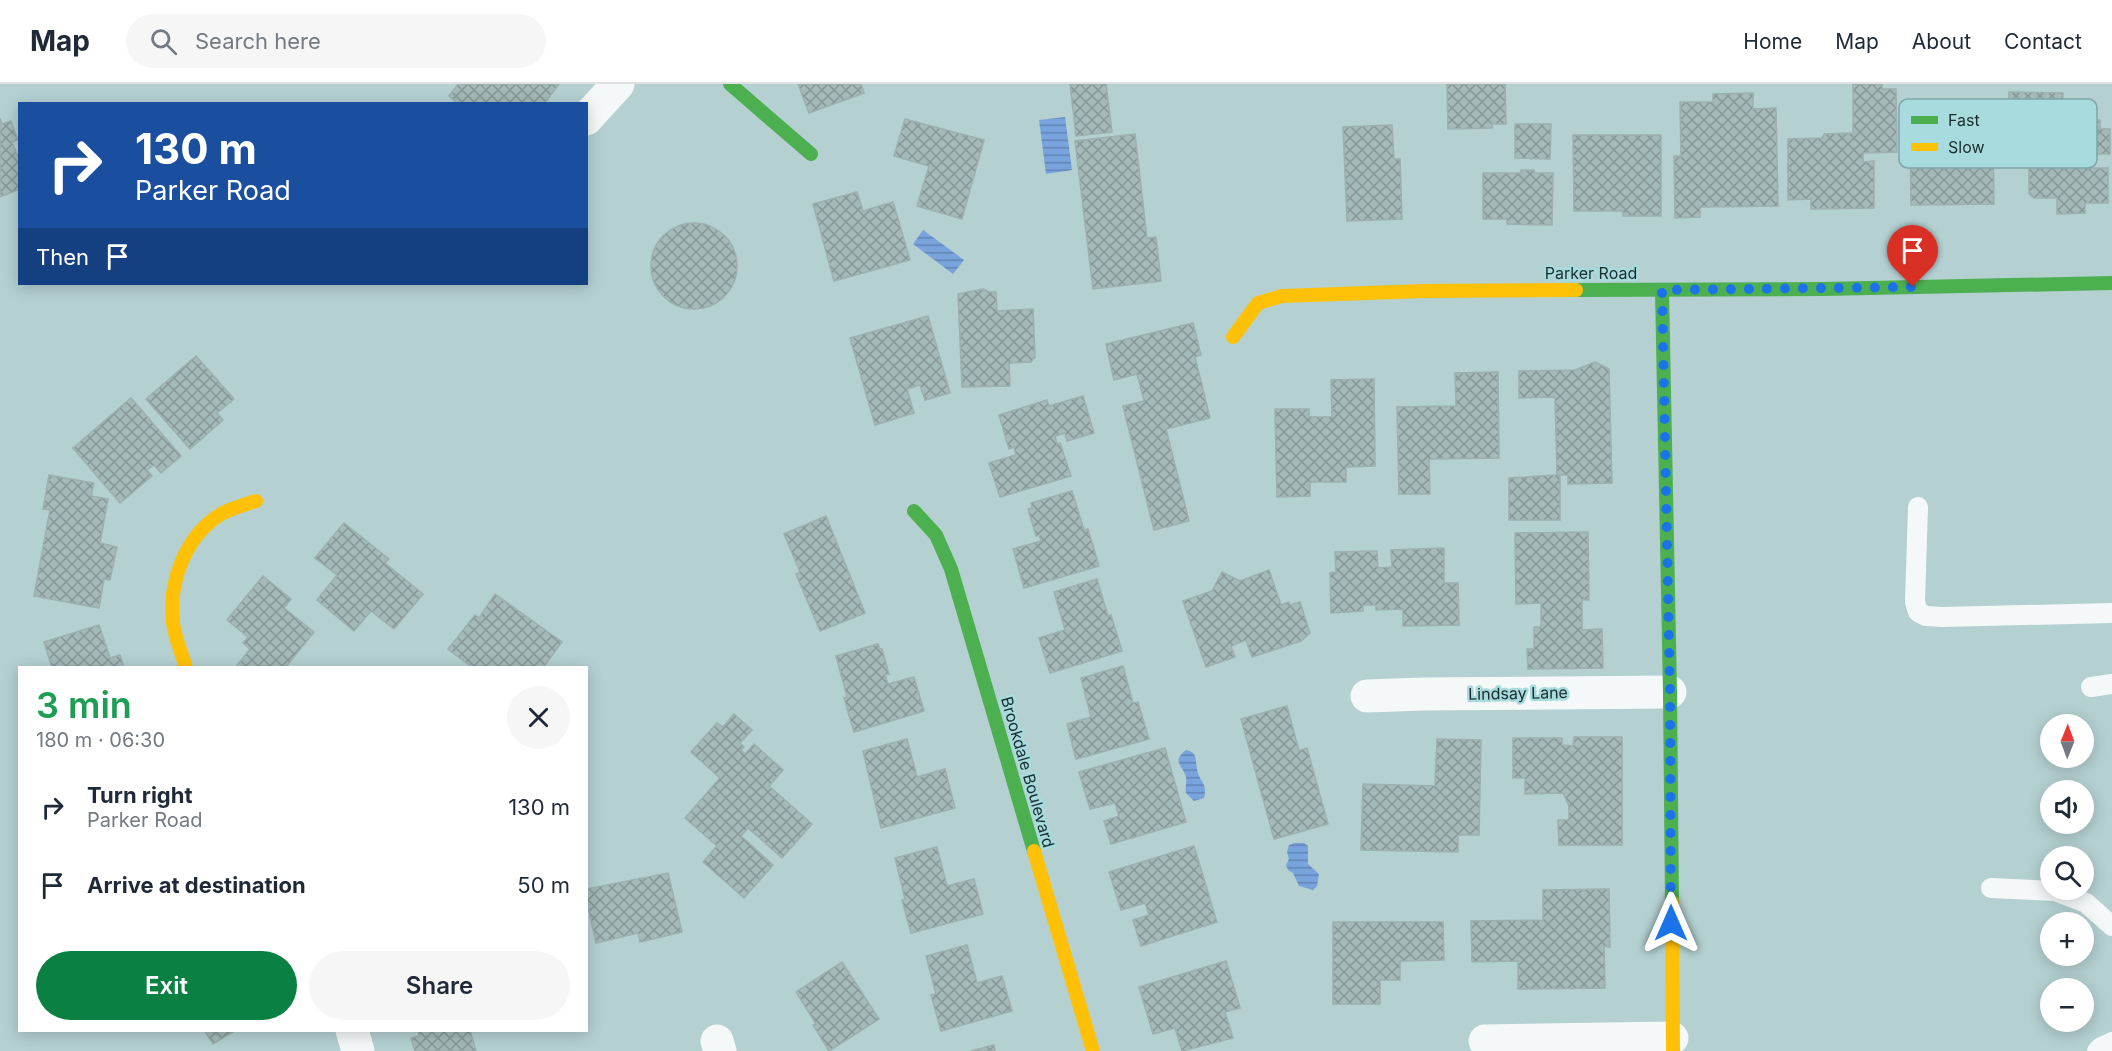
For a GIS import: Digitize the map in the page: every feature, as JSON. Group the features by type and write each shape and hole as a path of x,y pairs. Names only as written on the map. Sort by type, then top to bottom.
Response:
{"street":[{"path":"588,117 618,84"},
{"path":"730,84 811,154"},
{"name":"Parker Road","path":"1233,337 1258,303 1282,296 1424,291 2112,284"},
{"path":"1485,1041 1672,1045 1670,692 1662,290"},
{"path":"185,666 172,624 171,593 179,563 195,538 219,515 256,501"},
{"name":"Brookdale Boulevard","path":"914,511 926,521 936,535 951,568 1093,1051"},
{"name":"Lindsay Lane","path":"1367,696 1670,692"},
{"path":"353,1032 358,1051"}],"lane":[{"path":"1918,507 1915,602 1918,612 1926,616 1942,617 2112,613"},
{"path":"2091,687 2112,684"},
{"path":"1991,888 2055,891 2086,903 2112,926"},
{"path":"2097,1051 2112,1042"}],"water":[{"path":"1065,117 1072,170 1046,174 1039,120"},
{"path":"923,230 964,260 953,274 913,244"},
{"path":"1186,750 1194,755 1205,789 1204,798 1194,801 1186,793 1186,777 1179,764 1179,758"},
{"path":"1304,843 1308,846 1308,864 1319,874 1317,886 1313,890 1299,886 1286,865 1289,859 1287,852 1289,845"}],"building":[{"path":"458,84 559,84 546,102 456,102 449,96"},
{"path":"798,84 861,84 864,93 809,113"},
{"path":"1070,84 1106,84 1112,132 1076,136"},
{"path":"1447,84 1505,84 1506,124 1492,124 1492,128 1448,129"},
{"path":"1853,84 1882,84 1882,89 1896,89 1897,152 1863,153 1863,162 1874,161 1874,208 1811,209 1811,199 1788,200 1788,139 1822,138 1824,134 1853,133"},
{"path":"2009,92 2063,93 2063,99 2009,99"},
{"path":"1753,93 1753,109 1776,108 1778,206 1700,207 1700,217 1675,218 1674,156 1681,156 1680,102 1713,102 1713,94"},
{"path":"0,118 2,124 11,121 18,140 12,142 18,157 18,190 0,197"},
{"path":"905,119 984,140 962,219 917,206 929,166 894,156"},
{"path":"2097,120 2100,120 2100,129 2110,129 2110,154 2097,154"},
{"path":"1515,124 1551,124 1550,159 1515,158"},
{"path":"1392,125 1394,159 1400,159 1402,219 1347,221 1343,127"},
{"path":"1135,134 1147,238 1156,237 1161,281 1093,289 1075,141"},
{"path":"1573,135 1661,135 1661,216 1623,216 1623,211 1574,211"},
{"path":"1910,168 1994,168 1994,204 1911,205"},
{"path":"2029,168 2108,168 2108,203 2085,203 2085,213 2057,214 2057,198 2034,198 2029,194"},
{"path":"1521,170 1553,173 1552,225 1507,224 1507,219 1483,219 1483,173 1521,173"},
{"path":"857,192 863,211 893,202 910,260 834,281 813,204"},
{"path":"694,223 718,230 730,242 737,266 730,290 718,302 694,309 670,302 658,290 651,266 658,242 670,230"},
{"path":"983,289 996,292 997,311 1033,309 1035,357 1031,362 1009,363 1010,386 962,387 958,294"},
{"path":"928,316 950,393 925,400 920,385 907,389 914,413 875,425 850,338"},
{"path":"1193,323 1201,355 1195,357 1210,418 1166,429 1189,521 1154,530 1123,406 1144,401 1137,374 1114,380 1106,344"},
{"path":"196,356 234,399 217,413 223,420 190,449 146,399"},
{"path":"1595,362 1609,369 1612,483 1568,484 1568,475 1557,475 1555,397 1519,398 1519,371 1575,370"},
{"path":"1498,372 1499,458 1429,459 1430,494 1399,494 1397,407 1456,406 1455,373"},
{"path":"1374,379 1375,466 1346,467 1346,482 1310,482 1310,496 1277,497 1275,409 1309,409 1309,417 1332,417 1331,380"},
{"path":"1083,396 1094,433 1067,441 1065,433 1055,436 1057,444 1060,443 1071,476 1000,497 989,463 1016,455 1014,447 1009,449 999,415 1047,400 1049,406"},
{"path":"131,398 181,456 161,473 154,465 147,470 152,476 120,503 73,448"},
{"path":"49,475 94,483 91,496 108,499 100,543 117,547 110,580 104,579 99,608 34,596 50,510 43,509"},
{"path":"1557,475 1560,477 1560,520 1509,520 1509,478"},
{"path":"1072,491 1084,530 1088,529 1099,566 1024,588 1013,549 1041,541 1039,535 1036,536 1028,509 1032,508 1031,503"},
{"path":"826,516 865,613 820,631 796,574 800,572 784,534"},
{"path":"344,523 389,559 385,563 423,594 394,629 371,611 354,631 317,600 337,575 315,558"},
{"path":"1588,532 1589,600 1582,600 1582,630 1602,629 1603,668 1528,669 1527,649 1534,649 1534,627 1541,627 1541,603 1516,604 1515,533"},
{"path":"1444,548 1444,583 1458,583 1459,625 1403,626 1403,609 1376,610 1376,605 1363,605 1363,611 1331,613 1330,573 1336,572 1335,552 1377,551 1378,568 1392,567 1391,550"},
{"path":"1269,570 1281,605 1300,602 1310,633 1301,641 1252,657 1246,640 1231,646 1235,657 1206,667 1183,601 1212,591 1222,572 1240,581"},
{"path":"263,576 291,599 284,608 314,632 287,666 237,666 250,649 243,643 248,637 227,620"},
{"path":"1097,579 1122,651 1050,673 1039,638 1065,630 1054,592"},
{"path":"495,594 562,642 544,666 470,666 448,649 475,615 479,618"},
{"path":"99,625 110,658 120,655 123,666 51,666 44,642"},
{"path":"878,644 882,649 889,674 885,675 888,684 914,677 924,711 854,732 844,698 847,697 836,656"},
{"path":"1123,666 1133,703 1138,702 1149,739 1076,759 1067,724 1091,717 1081,678"},
{"path":"1287,706 1299,751 1307,748 1328,824 1274,839 1241,719"},
{"path":"734,714 752,730 740,743 744,747 741,750 745,754 754,744 783,770 769,786 812,824 782,858 748,828 741,836 773,865 744,898 703,862 717,846 685,818 720,778 691,752 717,723 723,727"},
{"path":"1574,737 1622,737 1622,845 1559,845 1558,820 1569,820 1569,806 1563,793 1525,794 1525,778 1513,778 1513,738 1562,738 1562,745 1573,746"},
{"path":"907,739 917,777 945,769 955,808 881,828 863,751"},
{"path":"1437,739 1481,740 1479,835 1458,835 1458,852 1361,850 1363,784 1435,786"},
{"path":"1165,748 1186,822 1111,844 1104,821 1119,816 1115,803 1090,809 1079,772"},
{"path":"1194,846 1217,922 1141,946 1133,920 1149,915 1145,903 1121,910 1109,872"},
{"path":"937,847 947,886 974,879 983,914 911,933 902,900 905,899 895,858"},
{"path":"668,873 682,932 640,942 638,933 596,943 588,907 588,889"},
{"path":"1609,889 1610,947 1604,946 1605,988 1518,989 1518,961 1472,962 1471,921 1543,920 1543,890"},
{"path":"1333,922 1443,922 1444,960 1400,961 1400,980 1380,980 1380,1004 1333,1004"},
{"path":"967,945 977,983 1002,976 1012,1011 941,1031 931,995 936,994 926,956"},
{"path":"1226,961 1240,1008 1225,1012 1233,1038 1182,1051 1175,1028 1153,1034 1139,987"},
{"path":"842,962 879,1019 829,1051 813,1025 816,1024 796,992"},
{"path":"205,1032 233,1032 213,1044"},
{"path":"418,1032 471,1032 476,1051 415,1051 411,1038 419,1036"},
{"path":"994,1045 995,1051 971,1051"}],"traffic: fast":[{"path":"730,84 811,154"},
{"path":"1576,290 1823,289 2112,283"},
{"path":"1662,290 1672,902"},
{"path":"914,511 936,535 951,569 1034,851"}],"traffic: slow":[{"path":"1233,337 1258,303 1282,296 1424,291 1576,290"},
{"path":"185,666 174,629 172,608 176,577 182,562 189,548 208,523 225,512 256,501"},
{"path":"1034,851 1093,1051"},
{"path":"1672,902 1673,1051"}],"route":[{"path":"1671,923 1670,692 1662,290 1913,287"}]}
